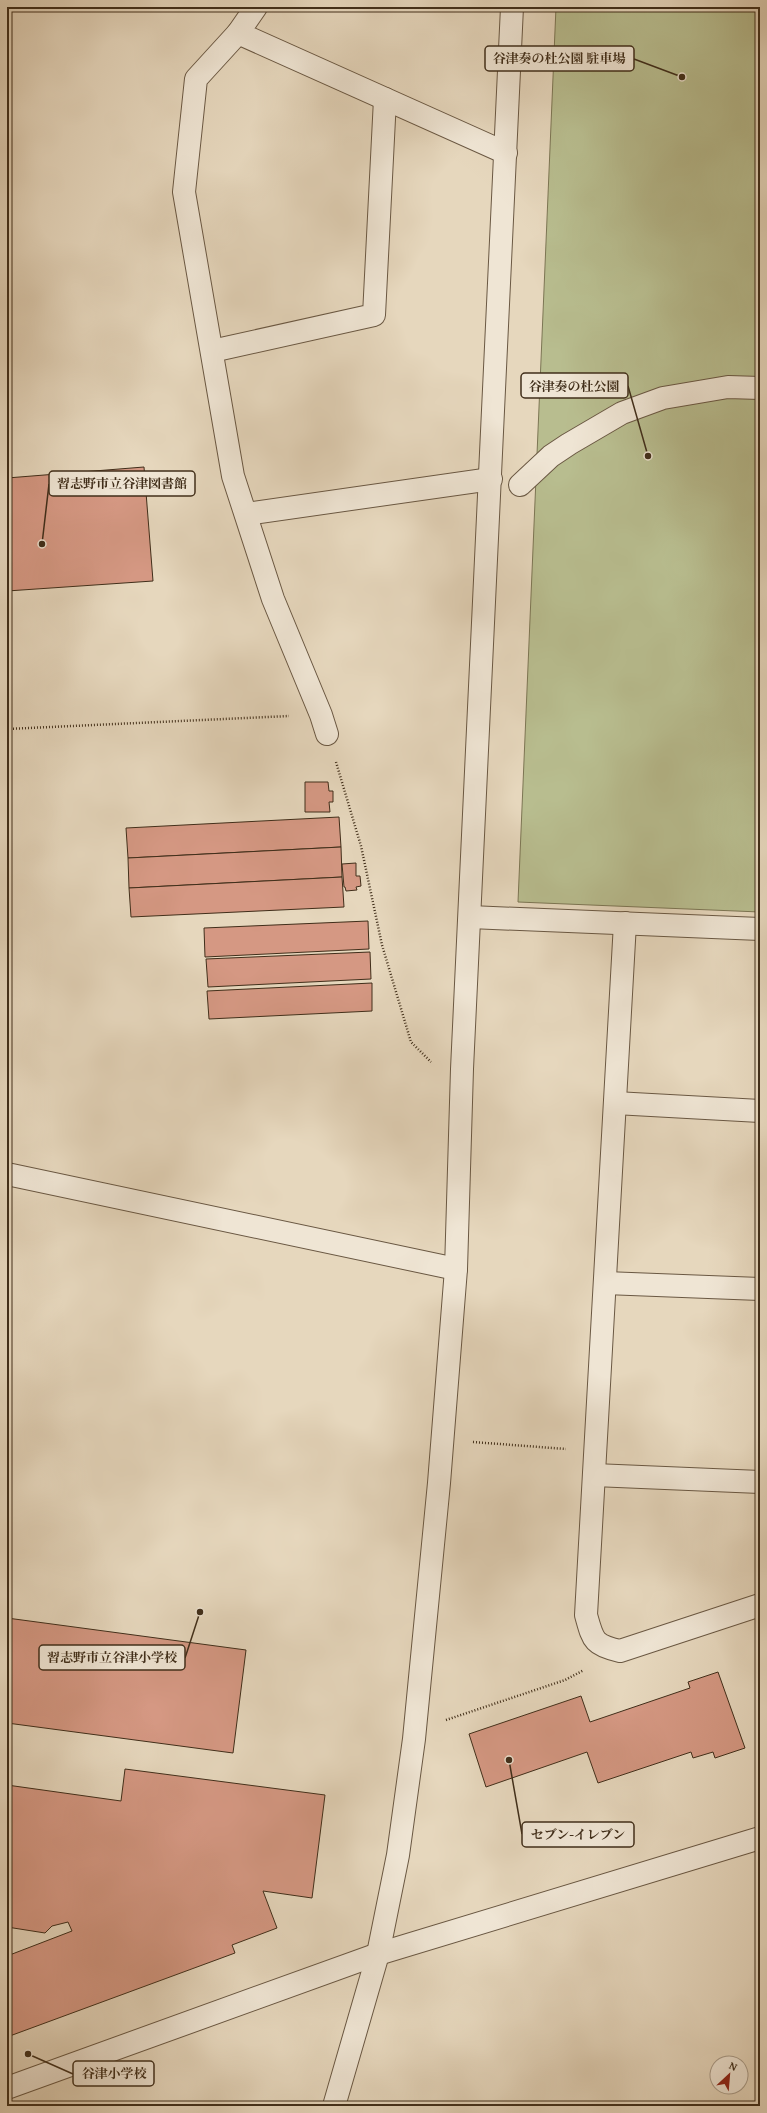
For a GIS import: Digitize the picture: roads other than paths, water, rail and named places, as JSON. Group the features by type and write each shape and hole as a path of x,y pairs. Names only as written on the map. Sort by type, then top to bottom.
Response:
{"street":[{"path":"256,7 238,33 196,79 184,192 234,476 273,599 324,724"},
{"path":"334,2106 378,1954 398,1855 414,1739 439,1483 456,1269 462,1069 491,479 512,7"},
{"path":"238,33 506,153"},
{"path":"212,351 374,315 385,99"},
{"path":"520,485 551,456 622,413 663,398 728,387 760,388"},
{"path":"246,514 491,479"},
{"path":"470,918 625,923 760,930"},
{"path":"625,923 586,1615 592,1637 604,1648 620,1651 760,1605"},
{"path":"615,1103 760,1111"},
{"path":"7,1174 456,1269"},
{"path":"605,1284 760,1289"},
{"path":"594,1475 760,1482"},
{"path":"7,2088 378,1954 760,1838"}],"place":[{"name":"谷津奏の杜公園 駐車場","path":"682,77"},
{"name":"谷津奏の杜公園","path":"648,456"},
{"name":"習志野市立谷津図書館","path":"42,544"},
{"name":"習志野市立谷津小学校","path":"200,1612"},
{"name":"セブン-イレブン","path":"509,1760"},
{"name":"谷津小学校","path":"28,2054"}]}
